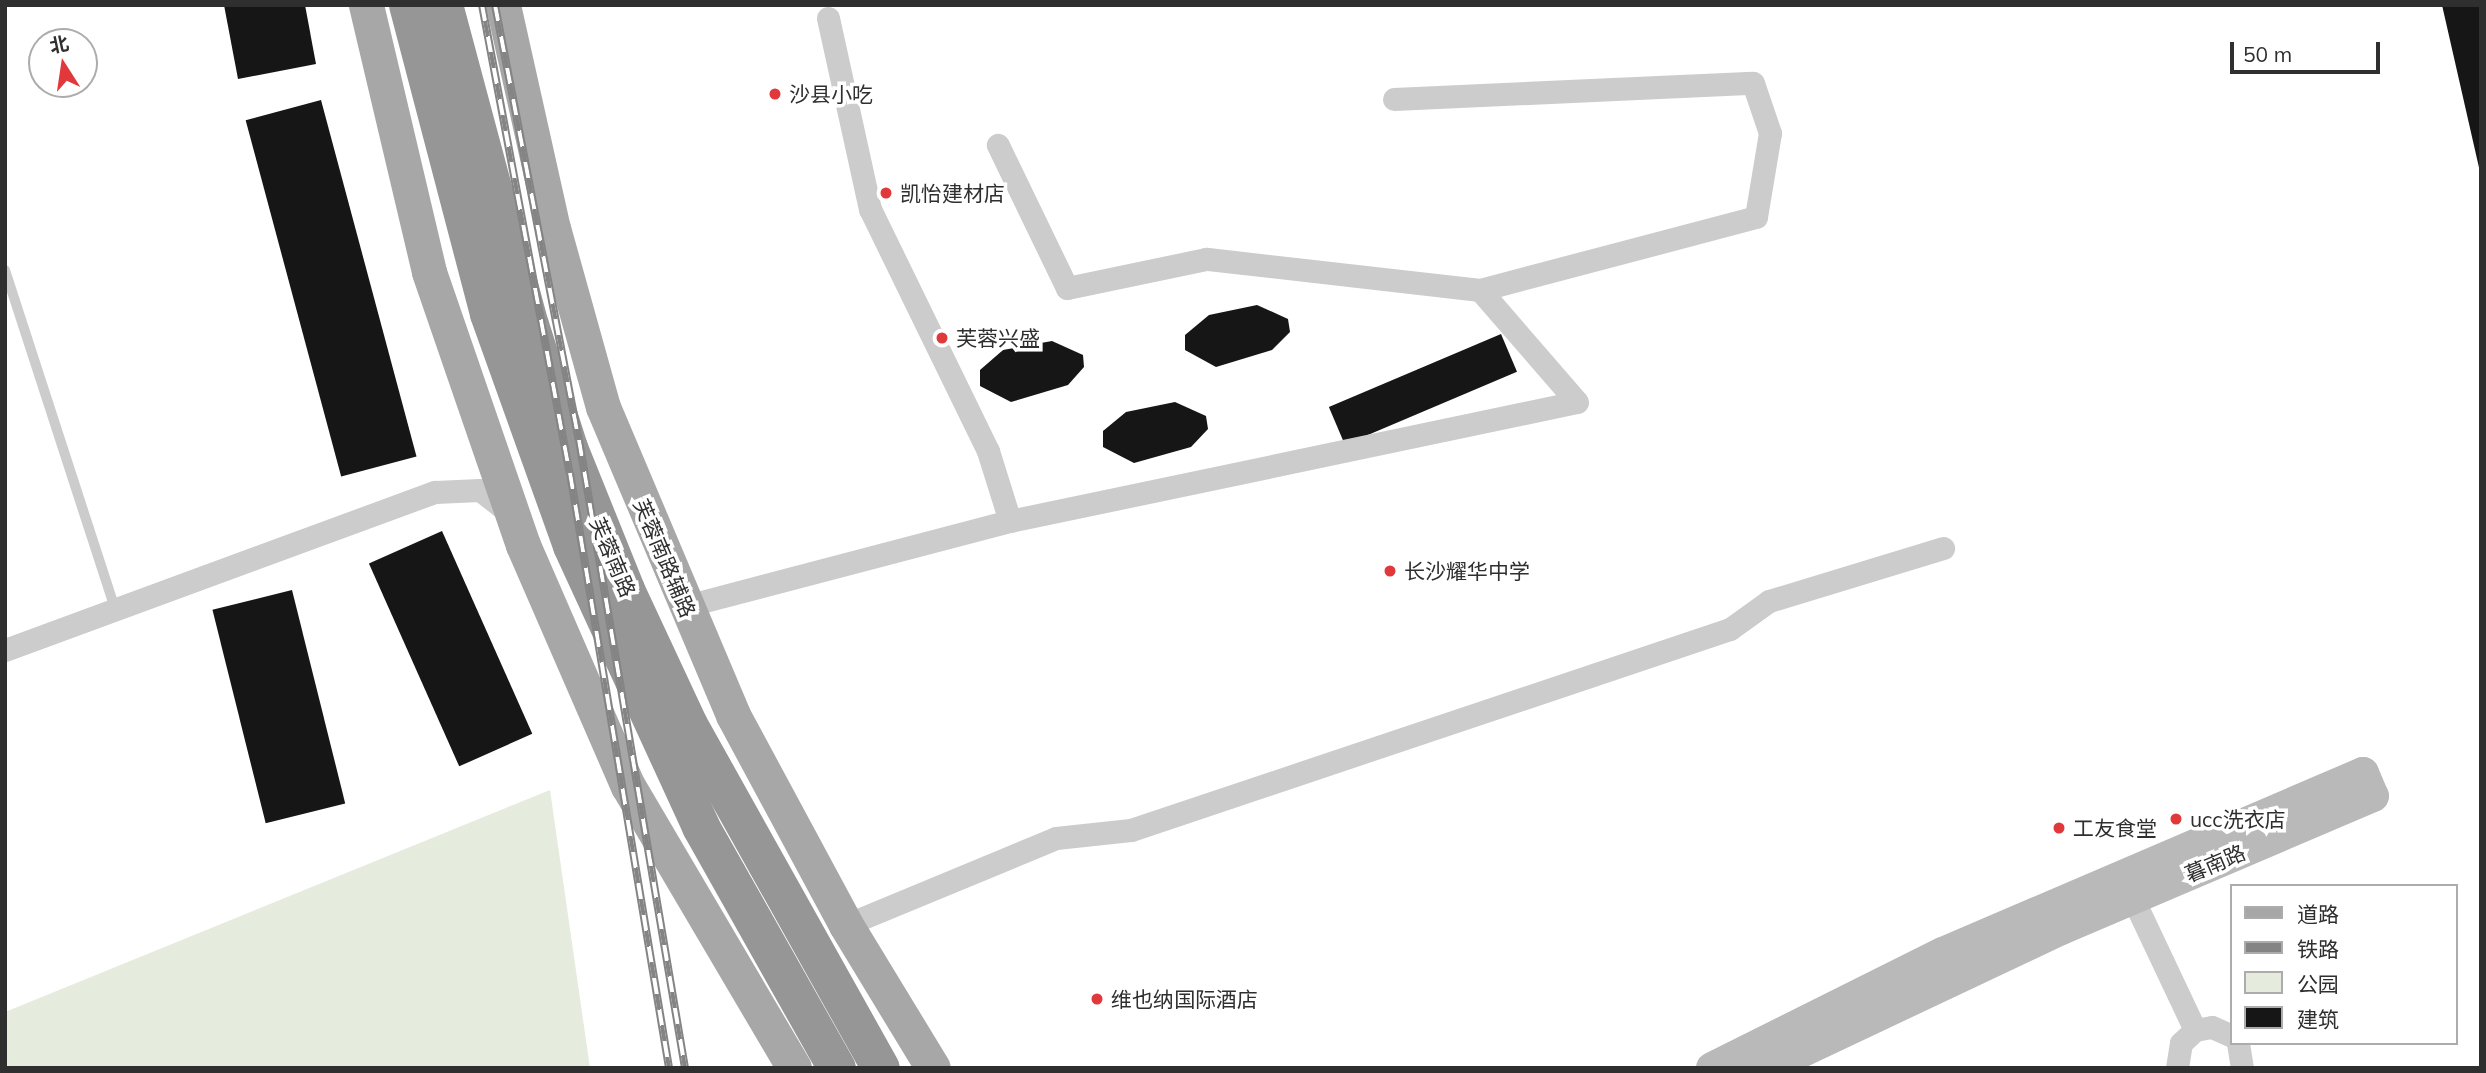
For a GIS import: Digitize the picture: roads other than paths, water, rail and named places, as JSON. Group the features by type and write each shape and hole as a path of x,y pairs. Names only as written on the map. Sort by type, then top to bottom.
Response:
{"highway":[{"name":"芙蓉南路","path":"408,5 489,314 572,546 701,827 837,1068"},
{"name":"芙蓉南路","path":"444,5 508,248 569,448 626,590 702,750 881,1068"},
{"path":"459,5 508,248"}],"main road":[{"path":"366,5 429,272 511,516 628,786 794,1068"},
{"name":"芙蓉南路辅路","path":"503,5 594,376 686,606 733,715 846,925 933,1068"},
{"name":"暮南路","path":"1712,1068 2127,886 2373,796 2363,773 2127,886 1768,1068"}],"street":[{"path":"828,18 870,209 988,451 1010,521"},
{"path":"998,145 1067,288 1206,259 1480,290 1756,217 1770,133 1753,83 1394,99"},
{"path":"686,606 1010,521 1577,402 1480,290"},
{"path":"5,650 435,492 480,490 511,516"},
{"path":"846,925 1056,838 1131,830 1730,629 1769,601 1942,548"},
{"path":"2127,886 2195,1030"},
{"path":"2177,1068 2181,1043 2195,1030 2212,1027 2230,1035"},
{"path":"2238,1045 2242,1068"}],"lane":[{"path":"5,270 115,609"}],"railway":[{"path":"482,5 570,473 669,1068"},
{"path":"495,5 579,440 685,1068"}],"place":[{"name":"沙县小吃","path":"775,94"},
{"name":"凯怡建材店","path":"886,193"},
{"name":"芙蓉兴盛","path":"942,338"},
{"name":"长沙耀华中学","path":"1390,571"},
{"name":"ucc洗衣店","path":"2176,819"},
{"name":"工友食堂","path":"2059,828"},
{"name":"维也纳国际酒店","path":"1097,999"}]}
